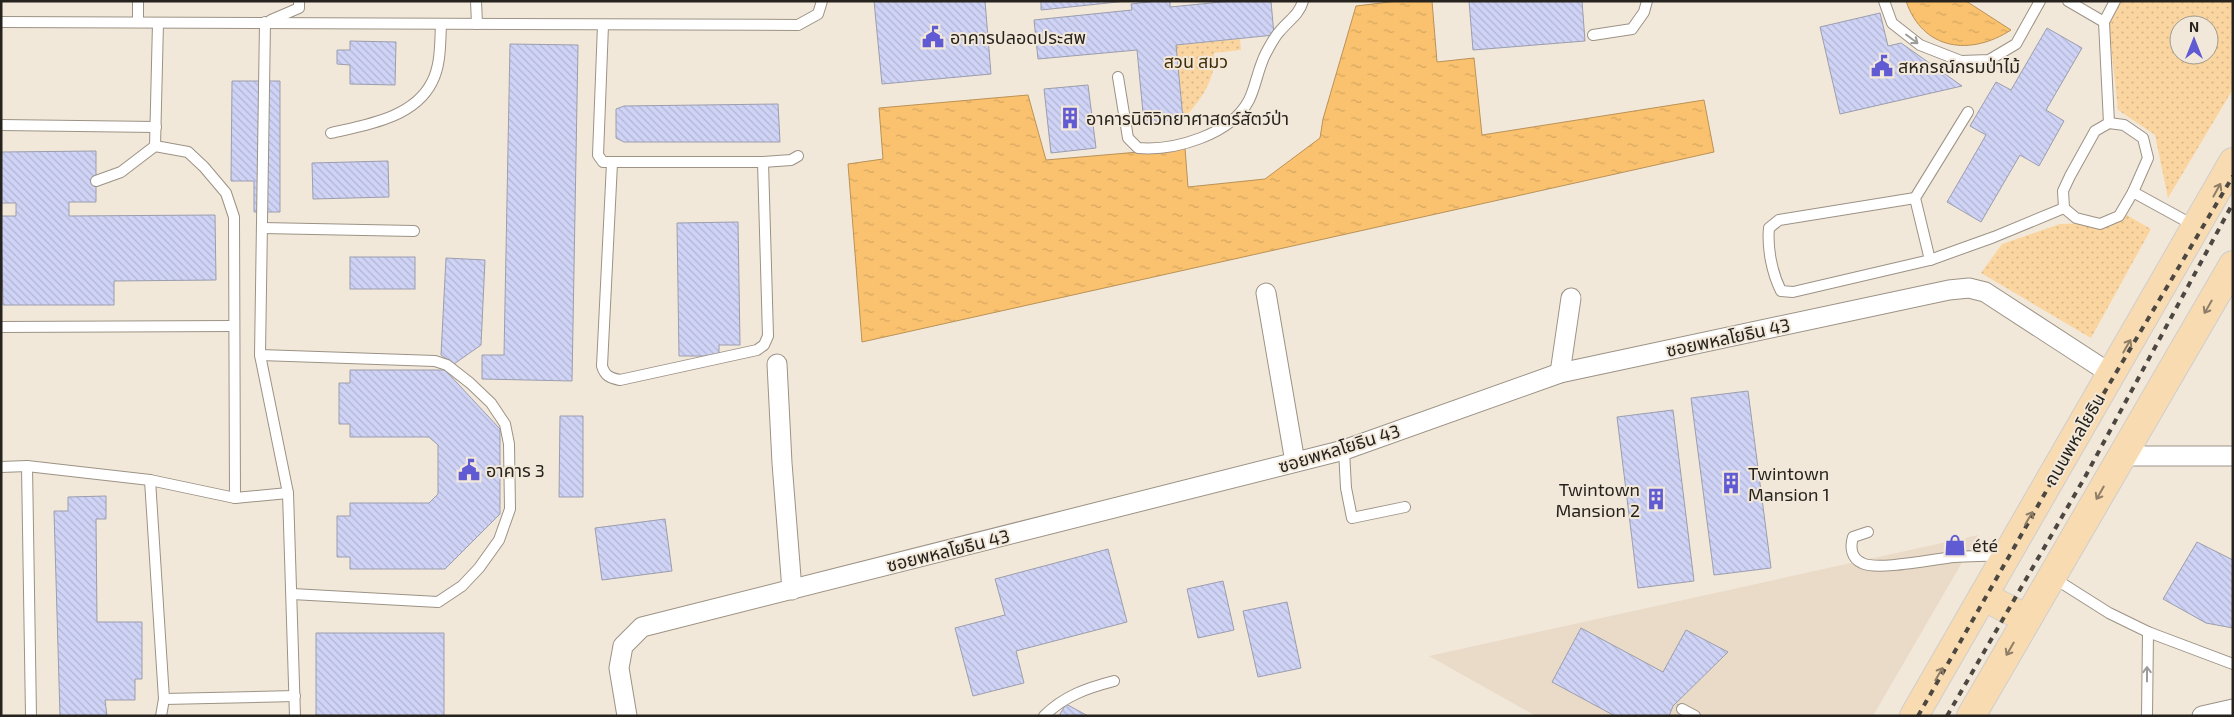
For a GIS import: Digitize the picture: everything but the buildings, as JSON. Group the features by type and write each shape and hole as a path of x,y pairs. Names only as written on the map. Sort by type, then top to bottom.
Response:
{"main road":[{"name":"ถนนพหลโยธิน","path":"1914,716 2233,162"},
{"path":"1971,716 2233,265"},
{"path":"1984,596 2027,619"}],"street":[{"name":"ซอยพหลโยธิน 43","path":"627,716 619,668 623,646 642,627 1344,450 1560,373 1939,292 1969,288 1985,292 2111,374"},
{"path":"1266,293 1295,462"},
{"path":"1560,373 1571,298"},
{"path":"777,364 782,463 792,590"},
{"path":"2121,456 2233,456"},
{"path":"2202,716 2233,709"}],"lane":[{"path":"138,1 138,22"},
{"path":"266,22 299,8 299,1"},
{"path":"476,1 476,24"},
{"path":"1,22 798,25 818,14 822,1"},
{"path":"1118,77 1128,138 1138,148 1154,149 1182,144 1204,137 1240,115 1250,99 1264,55 1279,31 1300,11 1303,1"},
{"path":"1593,35 1632,29 1644,12 1647,1"},
{"path":"1884,1 1892,23 1920,45 1961,61 1989,60 2016,44 2040,1"},
{"path":"2068,1 2104,22"},
{"path":"2109,123 2104,22 2115,1"},
{"path":"266,22 260,355 288,494 295,716"},
{"path":"155,146 158,23"},
{"path":"331,133 382,121 420,100 433,82 438,62 441,24"},
{"path":"603,25 598,155 603,162 763,162 791,160 798,156"},
{"path":"1930,260 1915,198 1968,112"},
{"path":"2109,123 2124,125 2143,138 2148,158 2134,192 2119,216 2100,224 2076,218 2064,208 2063,191 2070,176 2095,130 2109,123"},
{"path":"1,125 156,127"},
{"path":"96,181 120,172 155,146 188,152 204,167 226,193 234,217 235,498"},
{"path":"612,163 602,366 604,372 610,378 620,380 757,350 764,345 768,336 763,162"},
{"path":"2134,192 2196,226"},
{"path":"1915,198 1779,220 1769,228 1768,240 1777,283 1781,291 1793,292 1930,260 1994,237 2064,208"},
{"path":"262,228 414,231"},
{"path":"1,327 234,326"},
{"path":"260,355 436,362 447,365 491,403 505,424 509,444 510,509 499,540 479,568 462,586 438,602 292,594"},
{"path":"1344,450 1346,488 1352,518 1406,507"},
{"path":"1,467 27,466 150,480 235,498 288,494"},
{"path":"27,466 31,716"},
{"path":"150,480 164,699 161,716"},
{"path":"1868,532 1853,537 1850,547 1854,557 1862,564 1879,566 1953,557 2007,555"},
{"path":"2051,576 2109,613 2148,632 2233,664"},
{"path":"2147,716 2148,632"},
{"path":"1044,716 1067,697 1114,681"},
{"path":"164,699 295,696"},
{"path":"1682,709 1695,716"}],"shaded area":[{"path":"1978,535 1873,716 1536,716 1429,656"}],"green space":[{"path":"2119,1 2233,1 2233,89 2168,198 2155,135 2118,110 2108,19"},
{"name":"สวน สมว","path":"1240,39 1241,50 1214,53 1213,71 1206,89 1183,119 1176,45"},
{"path":"2118,210 2151,229 2091,338 1981,273 2002,244 2060,224 2097,223"}],"water":[{"path":"1398,1 1432,1 1437,62 1474,58 1482,135 1704,100 1714,152 862,342 848,164 883,159 879,108 1028,95 1046,160 1185,148 1188,187 1265,179 1320,138 1323,119 1356,6"},
{"path":"1906,1 1966,1 2011,30 1996,38 1980,43 1950,44 1936,39 1924,30 1914,18"}],"railway":[{"path":"1918,716 2060,467 2233,176"},
{"path":"1947,716 2085,477 2233,203"}],"place":[{"name":"อาคารปลอดประสพ","path":"933,37"},
{"name":"สหกรณ์กรมป่าไม้","path":"1882,66"},
{"name":"อาคารนิติวิทยาศาสตร์สัตว์ป่า","path":"1070,118"},
{"name":"อาคาร 3","path":"469,470"},
{"name":"Twintown Mansion 1","path":"1731,483"},
{"name":"Twintown Mansion 2","path":"1656,499"},
{"name":"été","path":"1955,545"}]}
